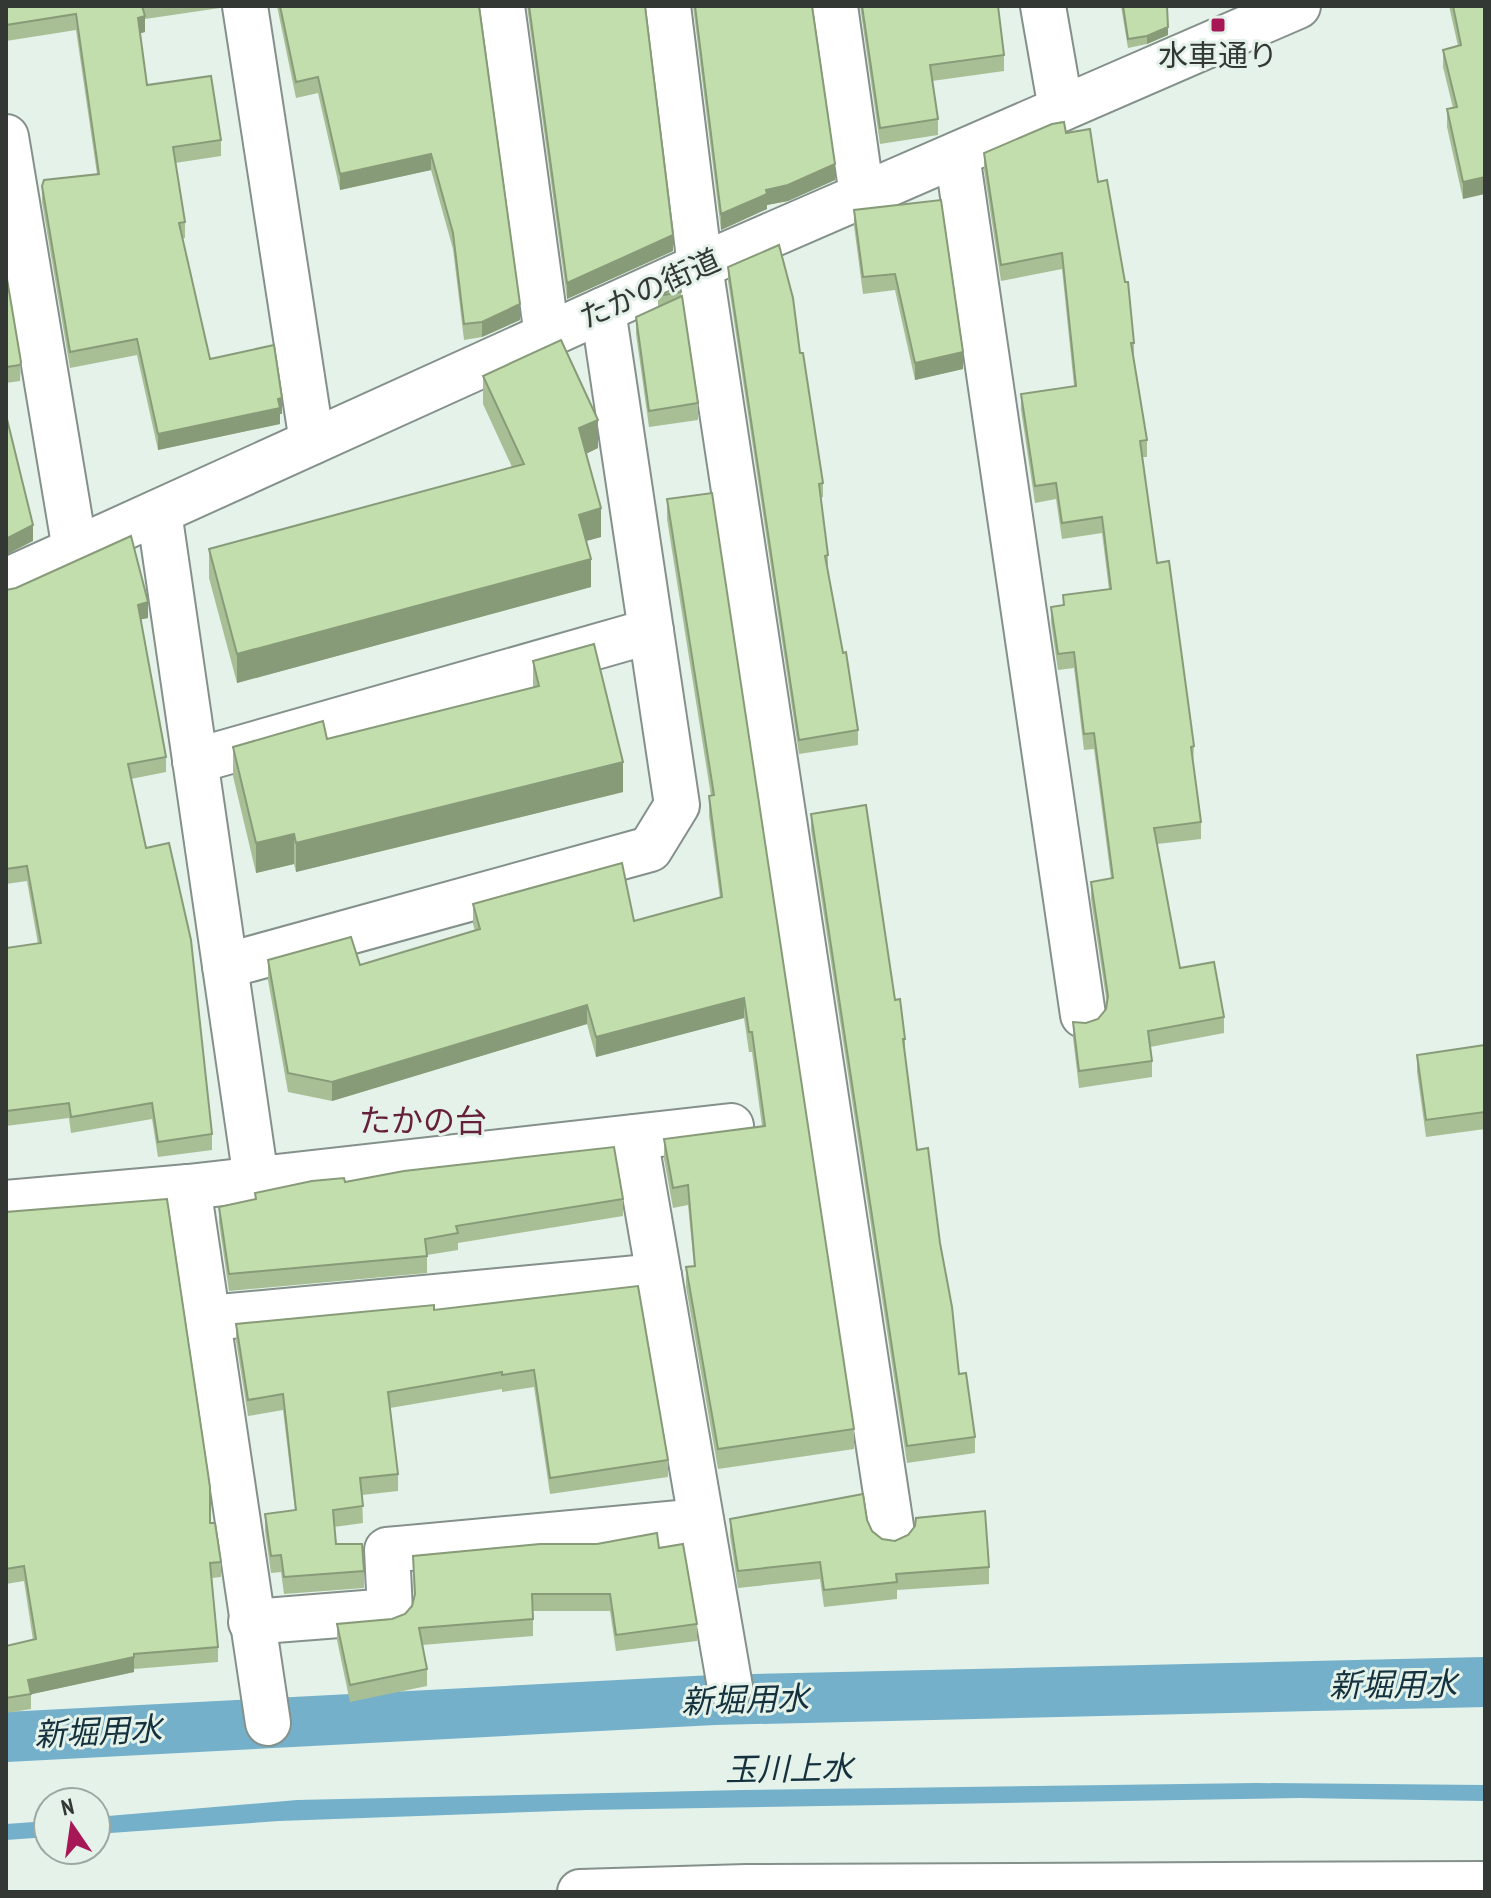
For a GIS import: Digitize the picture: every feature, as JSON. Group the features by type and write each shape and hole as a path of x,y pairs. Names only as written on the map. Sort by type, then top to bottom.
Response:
{"street":[{"path":"245,6 312,442"},
{"path":"502,6 547,336"},
{"path":"668,6 700,266 892,1533"},
{"path":"835,6 862,196"},
{"path":"1043,6 1061,109"},
{"name":"たかの街道","path":"6,581 700,266 1061,109 1242,18 1298,6"},
{"path":"6,137 75,550"},
{"path":"957,155 1083,1015"},
{"path":"225,966 650,849 677,805 603,310"},
{"path":"159,512 256,1179"},
{"path":"195,761 651,631"},
{"path":"6,1203 188,1187 731,1126"},
{"path":"635,1137 730,1687"},
{"path":"188,1187 268,1723"},
{"path":"209,1318 659,1276"},
{"path":"251,1622 390,1611 387,1550 701,1521"},
{"path":"598,1891 1326,1888 1485,1884"}],"water":[{"path":"1257,1783 1485,1785 1485,1801 1300,1798 586,1810 279,1821 112,1833 112,1816 297,1800"},
{"path":"32,1822 32,1838 6,1840 6,1824"}],"building":[{"path":"6,6 142,6 145,16 138,18 147,85 211,76 221,140 173,147 185,222 179,223 210,359 274,345 282,398 278,399 280,408 158,434 137,339 70,352 42,186 44,180 99,174 76,14 6,25"},
{"path":"280,6 479,6 520,304 482,322 464,324 453,233 431,154 340,174 318,77 296,82"},
{"path":"529,6 645,6 673,235 567,283"},
{"path":"695,6 812,6 835,164 788,185 766,190 767,194 721,214"},
{"path":"862,6 998,6 1004,55 930,65 938,119 880,128"},
{"path":"1123,6 1167,6 1168,27 1147,36 1128,39"},
{"path":"1453,6 1485,6 1485,177 1463,182 1447,109 1457,107 1443,50 1461,45"},
{"path":"1064,122 1066,133 1090,129 1098,182 1107,180 1125,282 1128,282 1134,343 1131,343 1147,440 1140,441 1157,563 1169,561 1194,746 1191,747 1201,822 1154,828 1180,968 1214,962 1224,1017 1148,1031 1152,1061 1079,1071 1073,1022 1086,1023 1098,1019 1106,1009 1108,996 1091,882 1113,878 1094,733 1084,734 1074,652 1058,654 1051,607 1064,605 1063,595 1111,589 1102,517 1062,523 1056,483 1035,486 1021,394 1076,386 1062,253 1001,265 984,153 1052,124"},
{"path":"941,200 963,352 915,363 895,274 863,277 854,210"},
{"path":"779,245 793,298 800,353 803,353 823,483 819,484 828,555 825,556 843,653 846,652 858,730 799,740 728,267"},
{"path":"6,273 21,362 20,365 6,367"},
{"path":"680,286 681,292 658,296"},
{"path":"682,296 698,403 649,411 636,317"},
{"path":"561,340 598,420 579,428 601,508 579,515 591,559 237,654 209,549 524,464 483,376"},
{"path":"6,415 33,525 6,539"},
{"path":"712,493 854,1429 718,1449 686,1267 695,1266 688,1185 673,1188 664,1139 765,1126 744,998 596,1037 587,1005 332,1082 288,1073 268,960 351,937 360,965 480,929 473,904 622,863 634,921 722,897 709,796 714,795 667,499"},
{"path":"131,536 148,602 138,605 166,757 128,764 146,848 169,843 191,940 212,1134 158,1142 152,1103 71,1117 69,1103 6,1111 6,948 41,943 27,866 6,869 6,590"},
{"path":"594,644 623,762 296,843 294,834 256,843 233,747 323,721 327,739 539,686 533,661"},
{"path":"866,805 895,1000 900,999 917,1150 928,1148 959,1374 966,1373 975,1437 907,1446 811,814"},
{"path":"1485,1045 1485,1112 1426,1120 1417,1055"},
{"path":"614,1147 623,1199 456,1226 458,1233 425,1239 427,1256 229,1274 219,1207 256,1199 255,1193 312,1181 344,1178 345,1182 404,1171"},
{"path":"167,1199 210,1487 210,1523 215,1523 221,1562 210,1563 218,1647 134,1654 134,1657 28,1680 31,1694 6,1698 6,1646 36,1639 24,1566 6,1569 6,1212"},
{"path":"638,1286 668,1460 550,1478 534,1370 502,1375 502,1372 388,1392 398,1474 360,1478 363,1506 333,1510 336,1544 362,1544 364,1571 284,1577 281,1555 271,1556 265,1514 296,1510 283,1394 248,1400 236,1324 434,1305 434,1310"},
{"path":"863,1494 872,1531 882,1539 895,1541 908,1535 915,1526 916,1518 985,1511 989,1567 896,1574 897,1582 824,1590 820,1562 738,1571 730,1519"},
{"path":"657,1533 659,1548 683,1544 697,1624 616,1635 610,1594 532,1594 533,1619 419,1628 427,1669 350,1685 337,1624 392,1619 405,1614 412,1606 415,1594 413,1556 540,1544 597,1544"}],"waterway":[{"name":"新堀用水","path":"6,1737 714,1700 1485,1682"}],"place":[{"name":"水車通り","path":"1218,25"}],"district":[{"name":"たかの台","path":"423,1121"}],"water label":[{"name":"玉川上水","path":"789,1769"}]}
